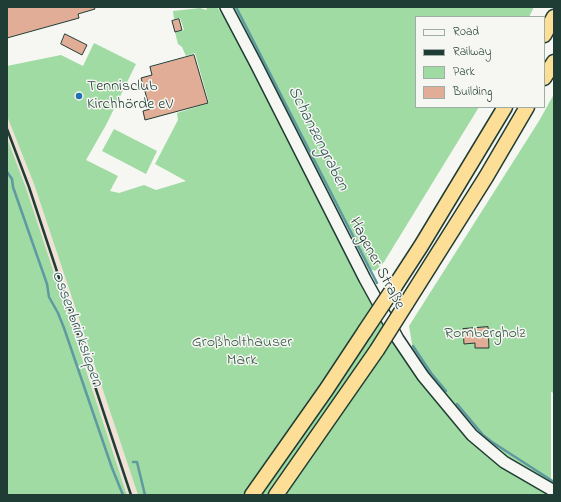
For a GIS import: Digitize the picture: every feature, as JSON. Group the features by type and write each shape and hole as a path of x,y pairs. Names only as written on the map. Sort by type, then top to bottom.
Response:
{"highway":[{"path":"545,34 554,17"},
{"path":"545,76 554,62"},
{"path":"252,495 326,390 395,286 421,246 504,108"},
{"path":"276,495 377,350 486,177 526,108"}],"main road":[{"name":"Hagener Straße","path":"226,7 365,279 398,339 423,376 472,435 504,462 554,491"}],"shaded area":[{"path":"7,116 34,184 138,495 127,495 26,188 7,138"}],"green space":[{"name":"Großholthauser Mark","path":"217,7 256,64 398,339 472,435 550,495 138,495 34,184 7,116 7,66 61,55 83,66 94,43 136,64 106,125 86,160 118,176 110,191 119,193 144,185 156,190 186,181 155,164 178,120 177,113 209,103 195,53 186,56 182,47 178,44 175,32 184,30 180,18 174,19 173,11 200,8 206,10 207,8"},
{"path":"232,7 534,7 530,16 415,16 415,108 478,108 384,262 375,271 368,268"},
{"name":"Rombergholz","path":"554,94 554,393 551,392 551,482 513,461 484,437 444,393 424,368 413,350 409,326 539,121"},
{"path":"114,129 157,151 146,174 102,151"},
{"path":"7,138 26,188 127,495 7,495"}],"building":[{"path":"7,7 94,7 95,9 78,14 79,18 7,38"},
{"path":"179,19 182,30 175,32 172,21"},
{"path":"65,34 87,45 82,55 61,44"},
{"path":"194,55 208,103 145,120 143,111 150,109 141,78 152,75 150,67"},
{"path":"488,327 489,348 475,348 475,343 464,344 463,329"}],"waterway":[{"name":"Schanzengraben","path":"236,7 377,283"},
{"name":"Ossenbrinksiepen","path":"7,172 12,179 13,187 47,284 49,297 64,328 112,468 123,495"},
{"name":"Schanzengraben","path":"413,346 431,373 446,391"},
{"name":"Schanzengraben","path":"457,404 483,435 554,482"},
{"path":"133,462 137,462 145,495"}],"railway":[{"path":"7,129 29,187 131,495"}],"place":[{"name":"Tennisclub Kirchhörde eV","path":"79,96"}]}
